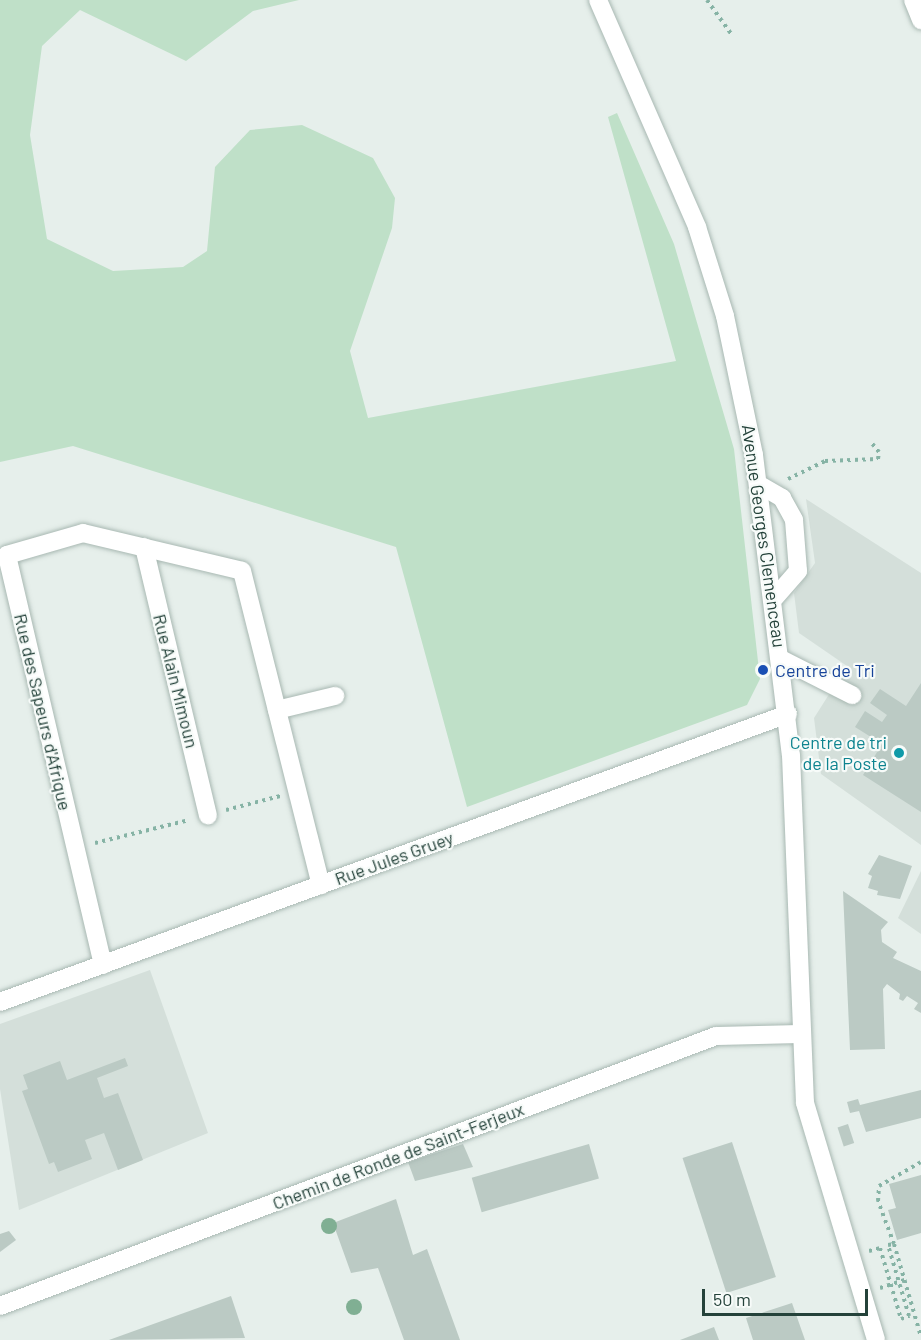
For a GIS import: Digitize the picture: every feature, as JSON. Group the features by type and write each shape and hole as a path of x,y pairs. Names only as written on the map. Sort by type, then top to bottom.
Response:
{"street":[{"name":"Avenue Georges Clemenceau","path":"600,0 697,227 725,316 758,484 775,597 788,714 805,1103 876,1340"},
{"path":"913,0 921,20"},
{"path":"758,484 782,498 794,520 798,572 775,597"},
{"name":"Rue des Sapeurs d'Afrique","path":"102,965 7,555 83,533 242,572 321,885"},
{"name":"Rue Alain Mimoun","path":"144,547 208,815"},
{"path":"781,659 852,695"},
{"path":"277,710 334,696"},
{"name":"Rue Jules Gruey","path":"0,1002 788,714"},
{"name":"Chemin de Ronde de Saint-Ferjeux","path":"0,1306 716,1036 801,1034"}],"path":[{"path":"707,0 732,35"},
{"path":"781,483 825,461 878,459 879,452 870,441"},
{"path":"921,1162 879,1186 878,1201 894,1244 921,1338"},
{"path":"868,1251 880,1248 901,1319 909,1317 888,1245 894,1244"},
{"path":"880,1288 904,1280"}],"shaded area":[{"path":"806,499 921,573 921,845 821,774 814,718 847,666 799,633 794,593 815,563"},
{"path":"921,871 921,934 898,918"},
{"path":"150,970 208,1133 19,1210 0,1089 0,1024"}],"green space":[{"path":"0,0 299,0 253,11 186,61 80,10 42,46 30,135 47,239 113,271 183,267 207,251 215,167 250,130 302,125 373,158 395,198 392,228 350,351 368,418 676,361 608,117 617,113 674,244 734,449 760,679 747,705 467,807 396,547 73,446 0,462"}],"building":[{"name":"Centre de tri de la Poste","path":"921,683 921,812 863,775 882,744 855,727 865,711 882,722 887,715 870,703 880,689 906,706"},
{"path":"879,855 912,866 900,899 877,895 878,891 868,888 872,876 868,874"},
{"path":"843,891 888,922 881,930 882,942 897,952 893,958 921,971 921,1013 914,1009 918,1003 907,996 903,1001 899,999 900,994 887,984 883,989 885,1049 850,1050"},
{"path":"125,1058 128,1066 97,1078 104,1098 118,1093 143,1160 118,1170 104,1133 85,1140 92,1159 58,1172 54,1162 49,1164 22,1091 28,1089 23,1075 60,1061 67,1080"},
{"path":"921,1090 921,1118 866,1132 859,1111 850,1113 847,1102 858,1099 860,1105"},
{"path":"848,1124 854,1143 844,1146 838,1127"},
{"path":"732,1142 776,1277 726,1293 683,1158"},
{"path":"463,1144 473,1167 415,1181 408,1162"},
{"path":"589,1144 599,1179 482,1212 472,1178"},
{"path":"921,1175 921,1233 897,1240 888,1210 896,1208 889,1184"},
{"path":"396,1199 413,1255 427,1249 460,1340 404,1340 378,1268 351,1273 333,1223"},
{"path":"9,1231 16,1240 0,1252 0,1234"},
{"path":"231,1296 245,1338 109,1340"},
{"path":"792,1303 805,1340 753,1340 746,1318"},
{"path":"714,1327 719,1340 680,1340"}],"place":[{"name":"Centre de Tri","path":"763,670"},
{"name":"Centre de tri de la Poste","path":"899,753"}]}
